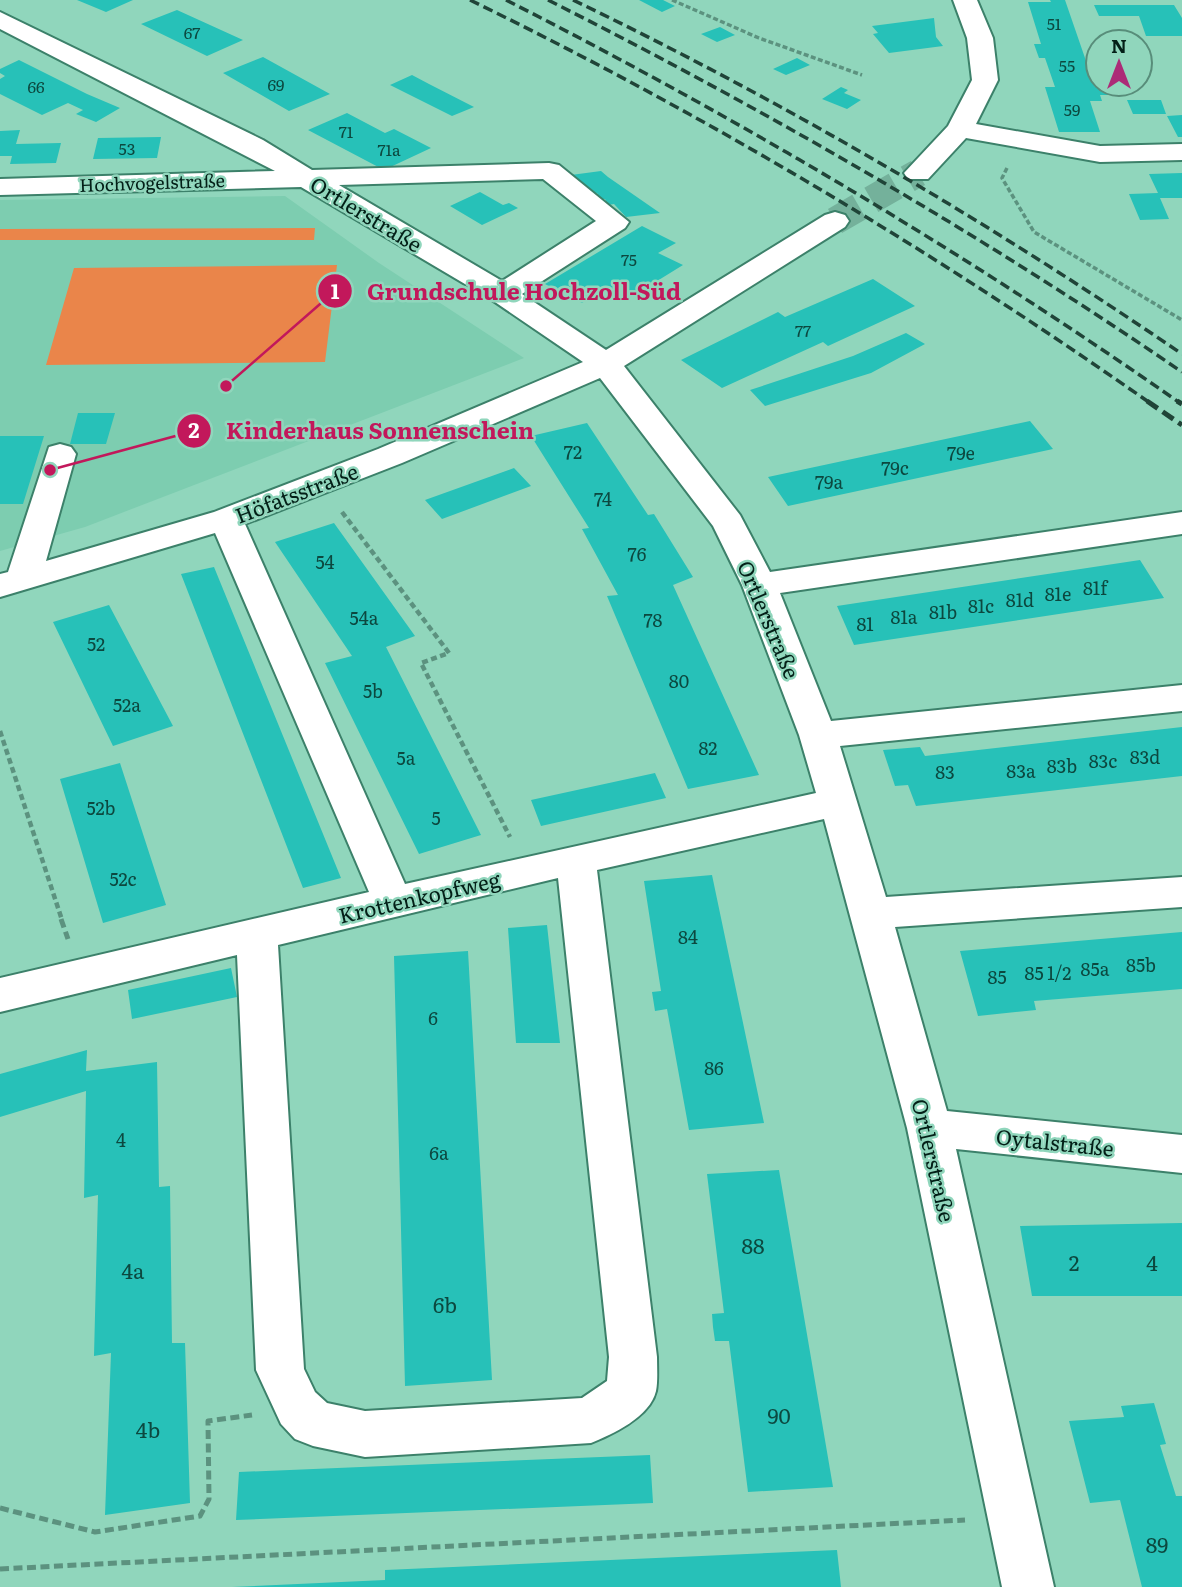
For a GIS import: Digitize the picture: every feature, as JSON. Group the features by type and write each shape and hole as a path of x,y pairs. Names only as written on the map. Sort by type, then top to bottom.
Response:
{"street":[{"path":"918,173 960,129 985,80 980,38 965,0"},
{"name":"Ortlerstraße","path":"0,19 253,146 502,294 606,364 728,523 759,585 818,735 871,913 929,1128 1028,1587"},
{"path":"960,129 1100,155 1182,152"},
{"name":"Hochvogelstraße","path":"0,187 305,176 549,171 615,222 502,294"},
{"name":"Höfatsstraße","path":"11,582 226,519 321,483 606,364 835,221"},
{"path":"11,582 61,454"},
{"path":"226,519 393,902"},
{"path":"759,585 1182,523"},
{"path":"818,735 1182,698"},
{"name":"Krottenkopfweg","path":"0,995 528,870 839,802"},
{"path":"257,935 280,1370 298,1409 313,1423 365,1434 591,1420 631,1392 633,1357 576,860"},
{"path":"871,913 1182,892"},
{"name":"Oytalstraße","path":"929,1128 1182,1154"}],"path":[{"path":"672,0 759,38 862,75"},
{"path":"1019,142 1002,178 1034,232 1182,320"},
{"path":"321,483 449,653 421,663 528,870"},
{"path":"0,731 80,976"},
{"path":"0,1508 95,1532 200,1516 209,1499 208,1421 298,1409"},
{"path":"0,1569 954,1521 1015,1521"}],"shaded area":[{"path":"285,196 379,263 524,358 85,527 0,551 0,200"},
{"path":"315,228 314,240 0,240 0,229"},
{"path":"337,265 325,362 46,365 74,268"}],"building":[{"path":"77,0 133,0 106,12"},
{"path":"639,0 663,0 675,6 662,12"},
{"path":"1050,0 1065,0 1084,55 1084,98 1101,98 1102,101 1090,101 1100,132 1059,132 1045,87 1055,87 1045,58 1039,58 1034,44 1041,44 1028,2 1051,2"},
{"path":"1094,5 1174,5 1182,18 1182,36 1154,36 1154,28 1143,28 1139,16 1099,16"},
{"path":"177,10 243,40 207,56 141,24"},
{"path":"934,18 936,37 943,46 889,53 873,34 878,33 872,26"},
{"path":"720,27 735,35 717,42 701,34"},
{"path":"263,57 330,94 289,111 223,73"},
{"path":"797,58 810,65 786,75 773,69"},
{"path":"19,60 120,108 96,122 76,114 83,110 68,103 42,115 0,94 0,79 5,76 0,73 0,69"},
{"path":"412,75 474,107 452,116 390,85"},
{"path":"841,87 848,90 844,93 861,100 847,109 822,99"},
{"path":"1127,100 1161,100 1166,114 1133,114"},
{"path":"347,113 385,133 394,129 431,148 384,170 308,130"},
{"path":"1182,115 1182,137 1178,137 1167,116"},
{"path":"20,130 16,144 61,143 56,163 10,164 12,156 0,156 0,131"},
{"path":"161,137 157,158 93,159 98,138"},
{"path":"601,171 660,213 626,217 614,204 608,205 597,193 591,193 588,187 583,188 580,181 574,182 571,175"},
{"path":"1182,173 1182,198 1160,198 1169,219 1140,220 1129,194 1158,193 1149,174"},
{"path":"480,192 503,205 509,203 518,208 482,225 450,206"},
{"path":"642,226 676,243 658,253 683,265 628,299 606,288 582,303 545,284"},
{"path":"873,279 915,306 828,346 823,342 722,388 681,360 778,312 785,317"},
{"path":"906,333 925,344 871,373 765,406 750,390 853,356"},
{"path":"78,413 115,413 106,444 70,444"},
{"path":"1030,421 1053,449 788,506 768,477"},
{"path":"587,423 648,515 654,514 693,577 673,585 759,775 688,789 607,596 618,595 582,529 589,528 531,436"},
{"path":"0,436 44,436 23,504 0,504"},
{"path":"514,468 531,486 442,519 425,500"},
{"path":"334,523 415,636 386,647 481,835 419,854 325,663 352,656 275,542"},
{"path":"1140,560 1164,598 854,645 837,606"},
{"path":"214,567 341,878 303,888 181,574"},
{"path":"109,605 173,726 113,746 53,622"},
{"path":"1182,727 1182,776 916,806 908,785 895,786 883,750 920,747 925,756"},
{"path":"120,763 166,905 103,923 60,779"},
{"path":"655,773 666,798 541,826 531,800"},
{"path":"712,875 764,1123 689,1130 667,1009 655,1011 652,992 661,991 644,881"},
{"path":"547,925 560,1043 516,1043 508,928"},
{"path":"1182,932 1182,989 1034,1001 1036,1010 978,1016 960,951"},
{"path":"468,951 492,1380 405,1386 394,956"},
{"path":"231,968 237,997 132,1019 128,990"},
{"path":"87,1050 86,1071 157,1062 159,1187 170,1186 172,1343 185,1343 190,1503 105,1515 111,1353 94,1356 98,1195 84,1198 86,1091 0,1117 0,1074"},
{"path":"779,1170 833,1487 748,1492 729,1341 715,1341 713,1327 712,1314 724,1313 707,1174"},
{"path":"1182,1223 1182,1296 1032,1296 1020,1226"},
{"path":"1154,1403 1166,1444 1160,1445 1176,1496 1182,1496 1182,1587 1142,1587 1120,1500 1090,1503 1069,1421 1124,1417 1121,1406"},
{"path":"650,1455 653,1503 236,1520 239,1472"},
{"path":"837,1550 841,1587 232,1587 385,1580 385,1570"}],"tunnel":[{"path":"835,221 918,173"}],"railway":[{"path":"470,0 559,44 733,138 818,188 986,292 1150,403"},
{"path":"506,0 680,92 850,190 1016,293 1178,401"},
{"path":"548,0 711,85 950,222 1182,372"},
{"path":"573,0 730,80 884,165 960,210 1182,354"},
{"path":"1147,401 1182,425"},
{"path":"1178,401 1182,404"}],"place":[{"name":"Grundschule Hochzoll-Süd","path":"226,386"},
{"name":"Kinderhaus Sonnenschein","path":"50,470"}]}
